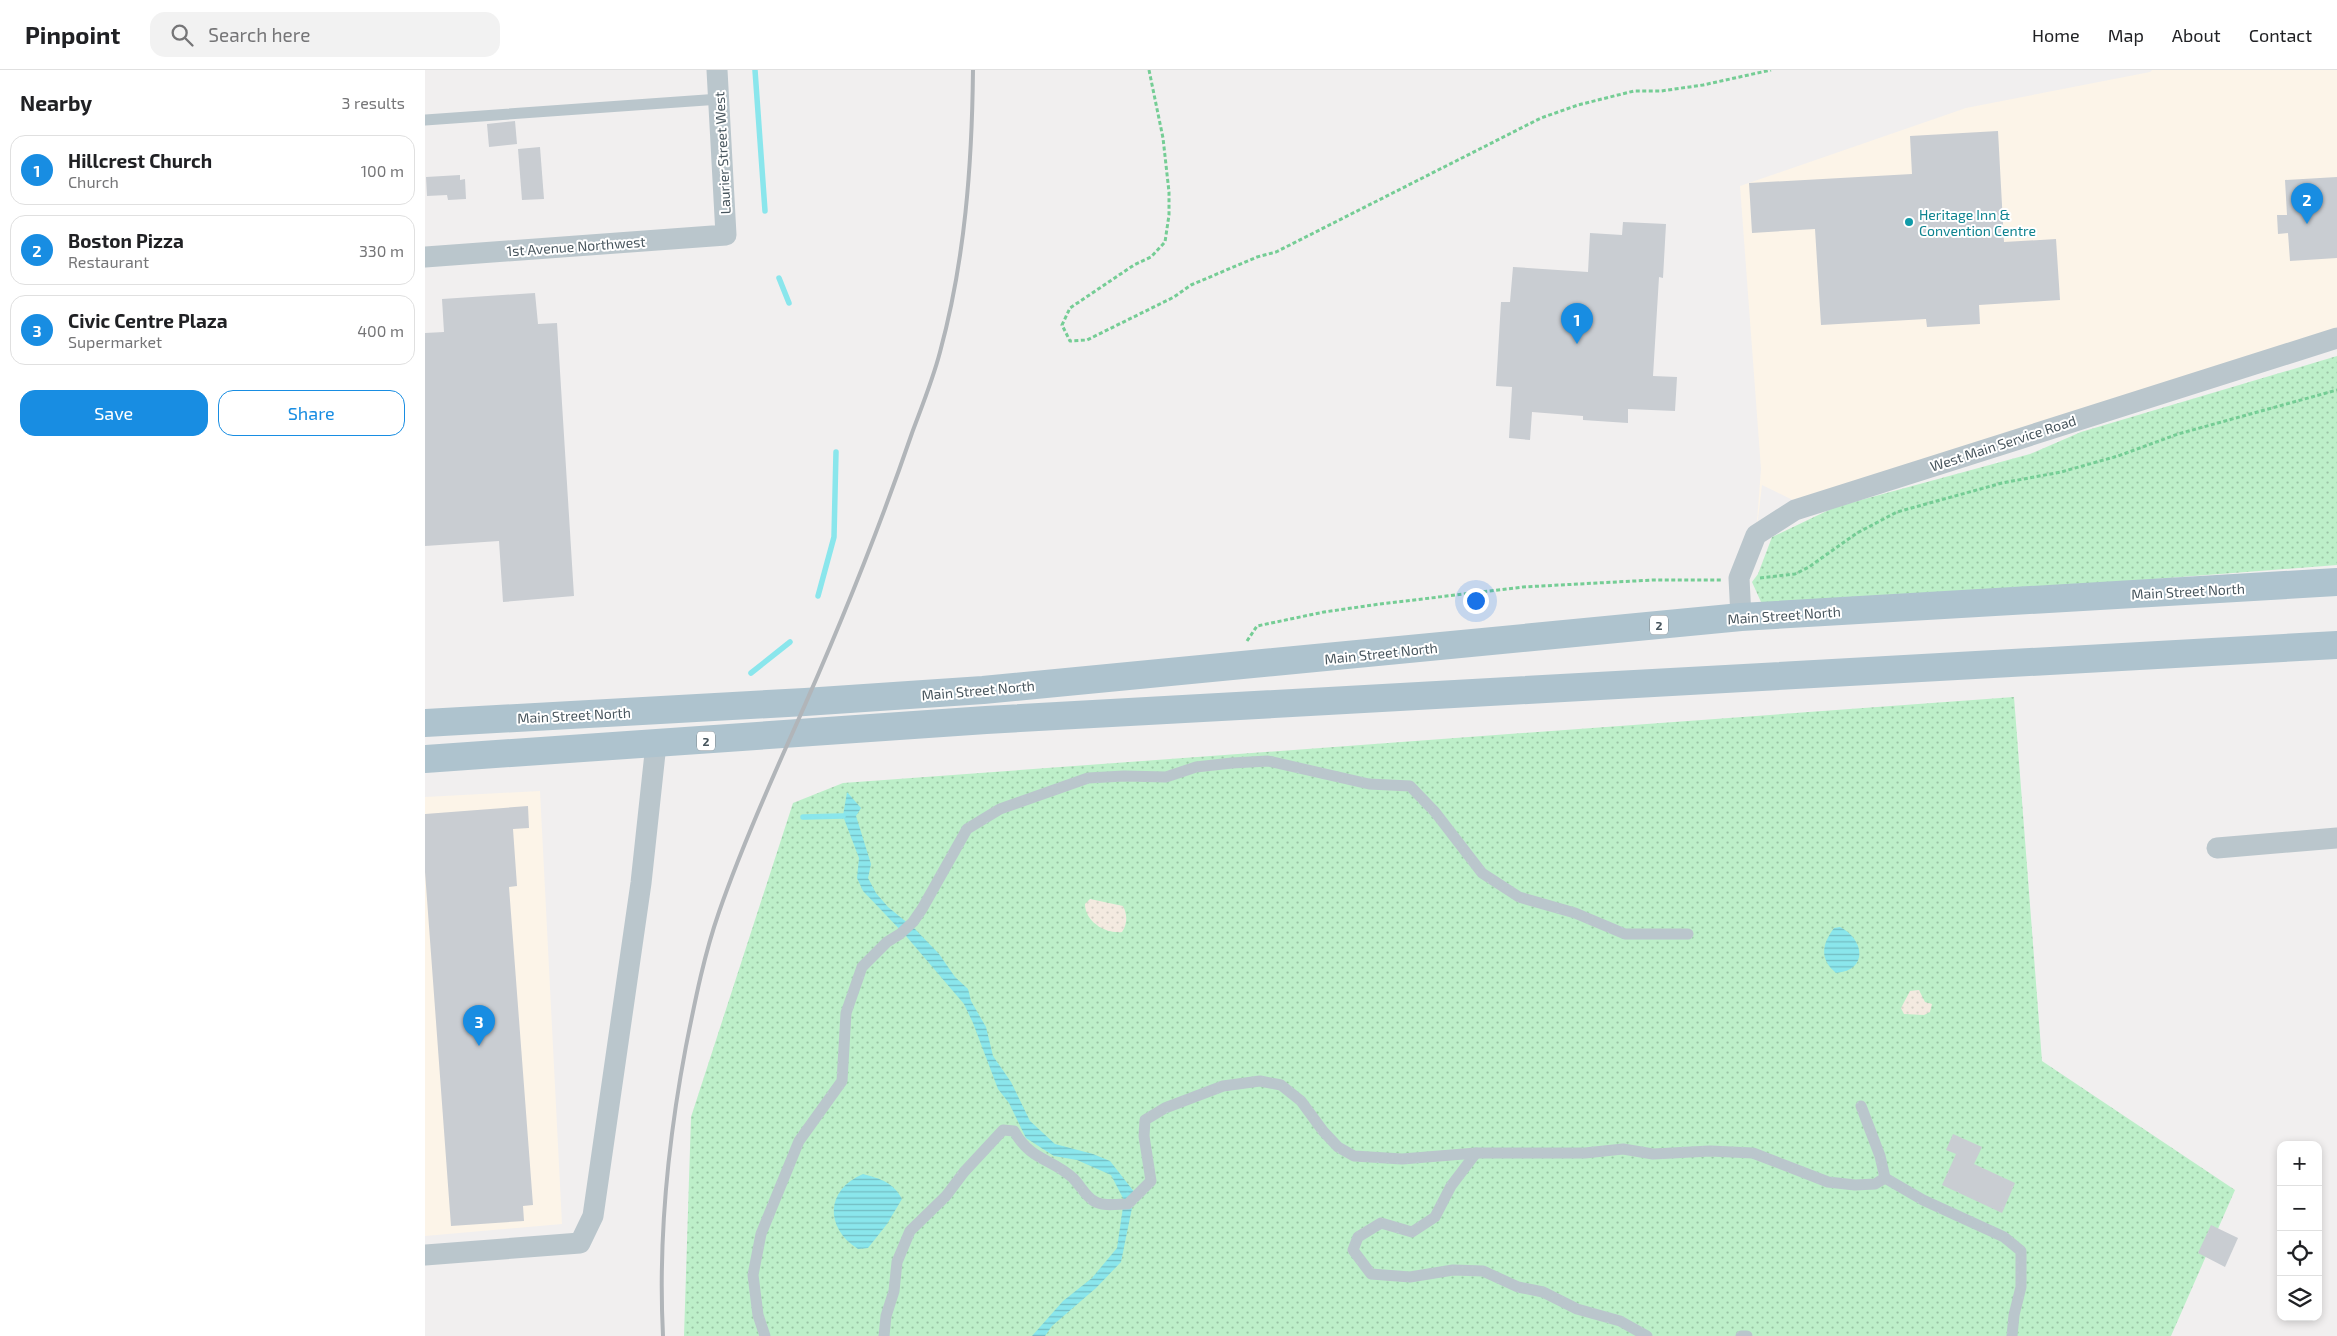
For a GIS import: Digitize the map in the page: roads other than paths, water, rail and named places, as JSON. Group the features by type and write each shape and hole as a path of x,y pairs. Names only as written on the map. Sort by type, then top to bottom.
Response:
{"main road":[{"name":"Main Street North","path":"425,723 983,690 1741,617 2337,582"},
{"name":"2","path":"425,759 986,720 2337,645"}],"street":[{"name":"Laurier Street West","path":"717,70 726,235"},
{"name":"1st Avenue Northwest","path":"425,257 726,235"},
{"name":"West Main Service Road","path":"1741,617 1739,578 1756,535 1795,510 2337,338"},
{"path":"425,1254 580,1243 593,1216 641,882 656,744"},
{"path":"2217,848 2337,838"}],"lane":[{"path":"425,120 719,99"},
{"path":"765,1336 758,1315 753,1275 761,1234 799,1141 842,1081 847,1013 862,967 887,942 901,934 913,922 967,829 1000,809 1088,778 1166,778 1196,767 1268,760 1369,784 1410,786 1435,812 1482,873 1519,897 1575,913 1625,934 1688,934"},
{"path":"884,1336 886,1316 894,1291 897,1262 910,1231 946,1196 964,1172 1003,1130 1014,1131 1028,1150 1073,1178 1093,1201 1103,1204 1128,1204 1151,1181 1144,1136 1145,1120 1165,1108 1223,1086 1260,1081 1281,1085 1301,1101 1323,1131 1338,1147 1354,1156 1402,1160 1476,1153 1585,1153 1623,1149 1653,1154 1710,1151 1753,1153 1828,1182 1855,1185 1875,1184 1885,1178"},
{"path":"1861,1106 1880,1156 1885,1178 1923,1200 2004,1237 2021,1251 2021,1287 2014,1314 2012,1336"},
{"path":"1476,1153 1451,1186 1435,1217 1413,1232 1381,1223 1359,1237 1353,1250 1371,1274 1410,1277 1453,1270 1483,1271 1518,1287 1543,1292 1577,1308 1620,1321 1647,1336"},
{"path":"1741,1336 1747,1336"}],"water":[{"path":"847,792 861,808 856,816 871,864 868,878 876,893 888,907 915,929 939,954 955,977 968,989 971,1001 986,1027 993,1056 1011,1082 1030,1121 1055,1144 1093,1154 1110,1161 1135,1193 1121,1262 1096,1288 1052,1326 1045,1336 1032,1336 1063,1301 1092,1278 1117,1248 1124,1200 1111,1175 1077,1160 1054,1156 1026,1138 1009,1103 998,1089 964,1004 906,936 863,891 857,878 859,858 843,816"},
{"path":"1840,927 1854,939 1859,953 1858,960 1854,966 1847,971 1836,973 1827,962 1824,951 1827,940 1834,928"},
{"path":"863,1174 886,1182 895,1189 902,1199 887,1224 868,1248 858,1249 840,1231 835,1220 834,1210 836,1199 842,1190 851,1181"}],"waterway":[{"path":"755,70 765,211"},
{"path":"779,278 789,303"},
{"path":"818,596 834,537 836,452"},
{"path":"751,673 790,642"},
{"path":"803,817 843,816"}],"railway":[{"path":"663,1336 663,1227 669,1154 686,1046 704,961 719,912 736,867 824,660 885,509 937,362 949,317 961,247 969,177 973,70"}],"place":[{"name":"Heritage Inn & Convention Centre","path":"1909,222"},
{"name":"Boston Pizza","path":"2307,224"},
{"name":"Hillcrest Church","path":"1577,344"},
{"name":"Civic Centre Plaza","path":"479,1046"}]}
